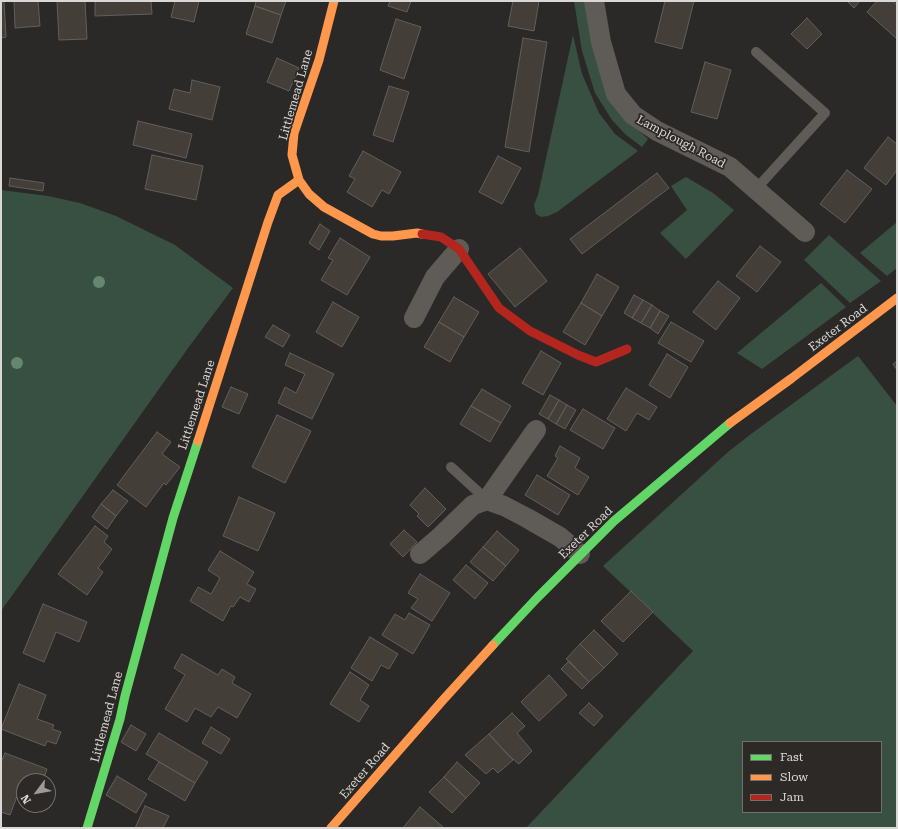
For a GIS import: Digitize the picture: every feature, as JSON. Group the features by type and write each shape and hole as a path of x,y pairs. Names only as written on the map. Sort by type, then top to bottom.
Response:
{"main road":[{"name":"Littlemead Lane","path":"87,828 120,719 173,518 268,222 278,194 299,180 292,154 294,133 319,60 334,1"},
{"path":"299,180 309,194 324,207 373,234 393,236 417,233 441,237 459,249 498,308 530,331 578,355 596,362 627,349"},
{"name":"Exeter Road","path":"331,828 443,700 537,598 614,521 725,426 792,378 897,298"}],"street":[{"name":"Lamplough Road","path":"594,1 601,42 616,94 633,116 657,131 730,167 805,232"},
{"path":"414,318 435,278 459,249"},
{"path":"420,554 473,505 487,500 536,430"},
{"path":"487,500 504,506 527,518 560,538 580,554"}],"lane":[{"path":"756,52 825,114 756,189"},
{"path":"451,467 487,500"}],"green space":[{"path":"574,1 586,1 624,117 648,139 642,147 625,134 612,120 595,93 582,51"},
{"path":"573,35 582,74 599,113 615,134 638,151 557,212 541,217 536,214 534,205 538,195"},
{"path":"686,177 713,193 734,210 686,259 660,233 687,210 671,186"},
{"path":"1,190 48,196 80,203 116,216 175,245 233,288 191,344 1,611"},
{"path":"897,222 897,268 887,276 860,253"},
{"path":"829,235 881,281 850,303 804,260"},
{"path":"821,283 846,307 762,369 737,353"},
{"path":"858,356 897,406 897,828 526,828 693,651 603,566 728,452"}],"building":[{"path":"1,1 4,1 6,37 1,38"},
{"path":"14,1 38,1 40,26 15,28"},
{"path":"57,1 85,1 87,39 59,40"},
{"path":"95,1 151,1 152,14 95,16"},
{"path":"175,1 199,1 194,22 171,17"},
{"path":"256,1 286,1 281,15 255,6"},
{"path":"390,1 411,1 407,12 388,6"},
{"path":"513,1 539,1 534,31 508,26"},
{"path":"665,1 694,1 682,49 655,42"},
{"path":"847,1 860,1 854,8"},
{"path":"877,1 892,1 897,5 897,39 867,12"},
{"path":"255,6 281,15 272,43 246,34"},
{"path":"807,18 822,34 807,49 791,34"},
{"path":"396,19 421,27 404,79 380,70"},
{"path":"523,38 547,42 529,152 505,147"},
{"path":"277,58 299,68 289,91 267,82"},
{"path":"705,62 731,70 717,119 691,112"},
{"path":"192,80 220,87 212,120 169,109 174,89 190,93"},
{"path":"389,86 409,92 393,142 373,135"},
{"path":"138,121 192,134 186,158 133,145"},
{"path":"888,137 897,144 897,170 886,185 864,168"},
{"path":"363,151 401,172 389,194 382,190 372,207 347,192 355,179 349,176"},
{"path":"152,155 203,166 196,200 145,189"},
{"path":"498,156 521,168 502,204 479,192"},
{"path":"847,170 872,189 845,223 820,204"},
{"path":"657,173 669,188 582,254 570,239"},
{"path":"10,178 44,183 43,191 9,186"},
{"path":"320,224 330,231 319,250 309,243"},
{"path":"340,238 370,257 347,295 321,280 333,260 328,258"},
{"path":"760,246 781,262 757,292 736,276"},
{"path":"520,248 547,281 515,307 488,274"},
{"path":"597,274 619,287 602,316 581,303"},
{"path":"718,281 740,298 716,330 693,312"},
{"path":"634,295 643,300 632,318 624,313"},
{"path":"454,297 479,312 464,337 439,322"},
{"path":"643,300 652,305 641,323 632,318"},
{"path":"333,302 359,317 342,347 316,332"},
{"path":"581,303 602,316 585,345 563,332"},
{"path":"652,305 660,311 650,328 641,323"},
{"path":"660,311 669,316 658,334 650,328"},
{"path":"439,322 464,337 450,362 424,347"},
{"path":"671,322 704,341 691,362 658,343"},
{"path":"273,325 290,335 283,347 265,337"},
{"path":"541,351 561,363 543,395 522,383"},
{"path":"290,353 334,374 312,419 278,403 285,387 296,393 305,374 285,365"},
{"path":"667,354 688,367 670,398 649,385"},
{"path":"897,361 897,370 893,364"},
{"path":"231,387 248,394 239,414 222,407"},
{"path":"626,388 657,407 649,420 637,413 626,431 607,419"},
{"path":"482,389 511,406 501,423 471,406"},
{"path":"550,395 559,400 548,419 539,414"},
{"path":"559,400 567,405 556,424 548,419"},
{"path":"567,405 576,410 565,429 556,424"},
{"path":"471,406 501,423 490,442 460,424"},
{"path":"583,409 615,428 603,449 570,430"},
{"path":"277,415 311,431 285,483 252,467"},
{"path":"157,432 171,442 162,454 180,467 166,485 164,483 146,507 117,485"},
{"path":"560,446 580,458 575,468 589,477 578,495 547,476 558,458 555,456"},
{"path":"537,475 570,495 558,515 525,495"},
{"path":"425,488 446,509 428,527 417,516 419,514 410,505"},
{"path":"113,490 128,501 116,516 101,504"},
{"path":"239,497 275,513 258,551 223,536"},
{"path":"101,504 116,516 107,529 92,517"},
{"path":"95,526 108,536 104,542 112,549 98,568 103,572 87,595 58,574"},
{"path":"404,530 417,542 403,557 390,544"},
{"path":"497,531 519,550 506,566 483,547"},
{"path":"483,547 506,566 493,581 470,562"},
{"path":"220,551 254,572 247,584 256,589 249,602 240,597 233,607 231,606 223,621 190,601 198,587 211,594 220,578 208,570"},
{"path":"466,565 488,583 475,599 453,580"},
{"path":"420,574 450,593 432,621 411,608 418,599 408,593"},
{"path":"631,591 653,612 623,642 601,621"},
{"path":"43,604 87,622 79,642 56,632 44,662 23,653"},
{"path":"409,613 430,625 413,654 382,635 395,614 405,620"},
{"path":"594,630 618,654 604,668 580,644"},
{"path":"370,637 398,654 389,669 381,665 372,681 351,668"},
{"path":"580,644 604,668 589,682 566,659"},
{"path":"182,654 218,675 222,669 235,677 232,683 251,694 237,718 218,707 211,717 195,708 187,722 165,709 185,675 174,668"},
{"path":"569,661 589,682 582,689 561,669"},
{"path":"350,672 369,685 360,700 369,706 359,722 330,704"},
{"path":"549,675 567,695 539,721 521,702"},
{"path":"19,684 46,695 37,719 54,725 52,729 61,732 56,744 47,741 45,746 1,729"},
{"path":"589,703 603,716 594,726 579,713"},
{"path":"512,713 525,726 517,733 532,751 519,764 508,755 489,734"},
{"path":"131,725 146,734 136,751 121,742"},
{"path":"211,727 230,739 221,754 202,743"},
{"path":"159,733 208,762 195,783 146,754"},
{"path":"489,734 513,760 498,773 493,768 486,774 465,755"},
{"path":"5,753 47,769 46,773 16,773 16,799 10,815 1,812 1,762"},
{"path":"159,762 195,783 185,801 148,779"},
{"path":"457,762 480,783 466,798 444,777"},
{"path":"117,776 147,794 136,813 106,795"},
{"path":"444,777 466,798 452,813 429,792"},
{"path":"145,806 169,816 163,828 135,828"},
{"path":"420,807 444,828 403,828"}],"traffic: fast":[{"path":"493,645 537,598 614,521 730,423"},
{"path":"87,828 120,719 173,518 198,441"}],"traffic: slow":[{"path":"334,1 319,60 294,133 292,155 299,180 309,194 324,207 373,234 381,236 417,233 422,234"},
{"path":"198,441 278,195 299,180"},
{"path":"730,423 897,298"},
{"path":"331,828 493,645"}],"traffic: jam":[{"path":"422,234 441,237 459,249 499,308 530,331 578,355 596,362 627,349"}]}
